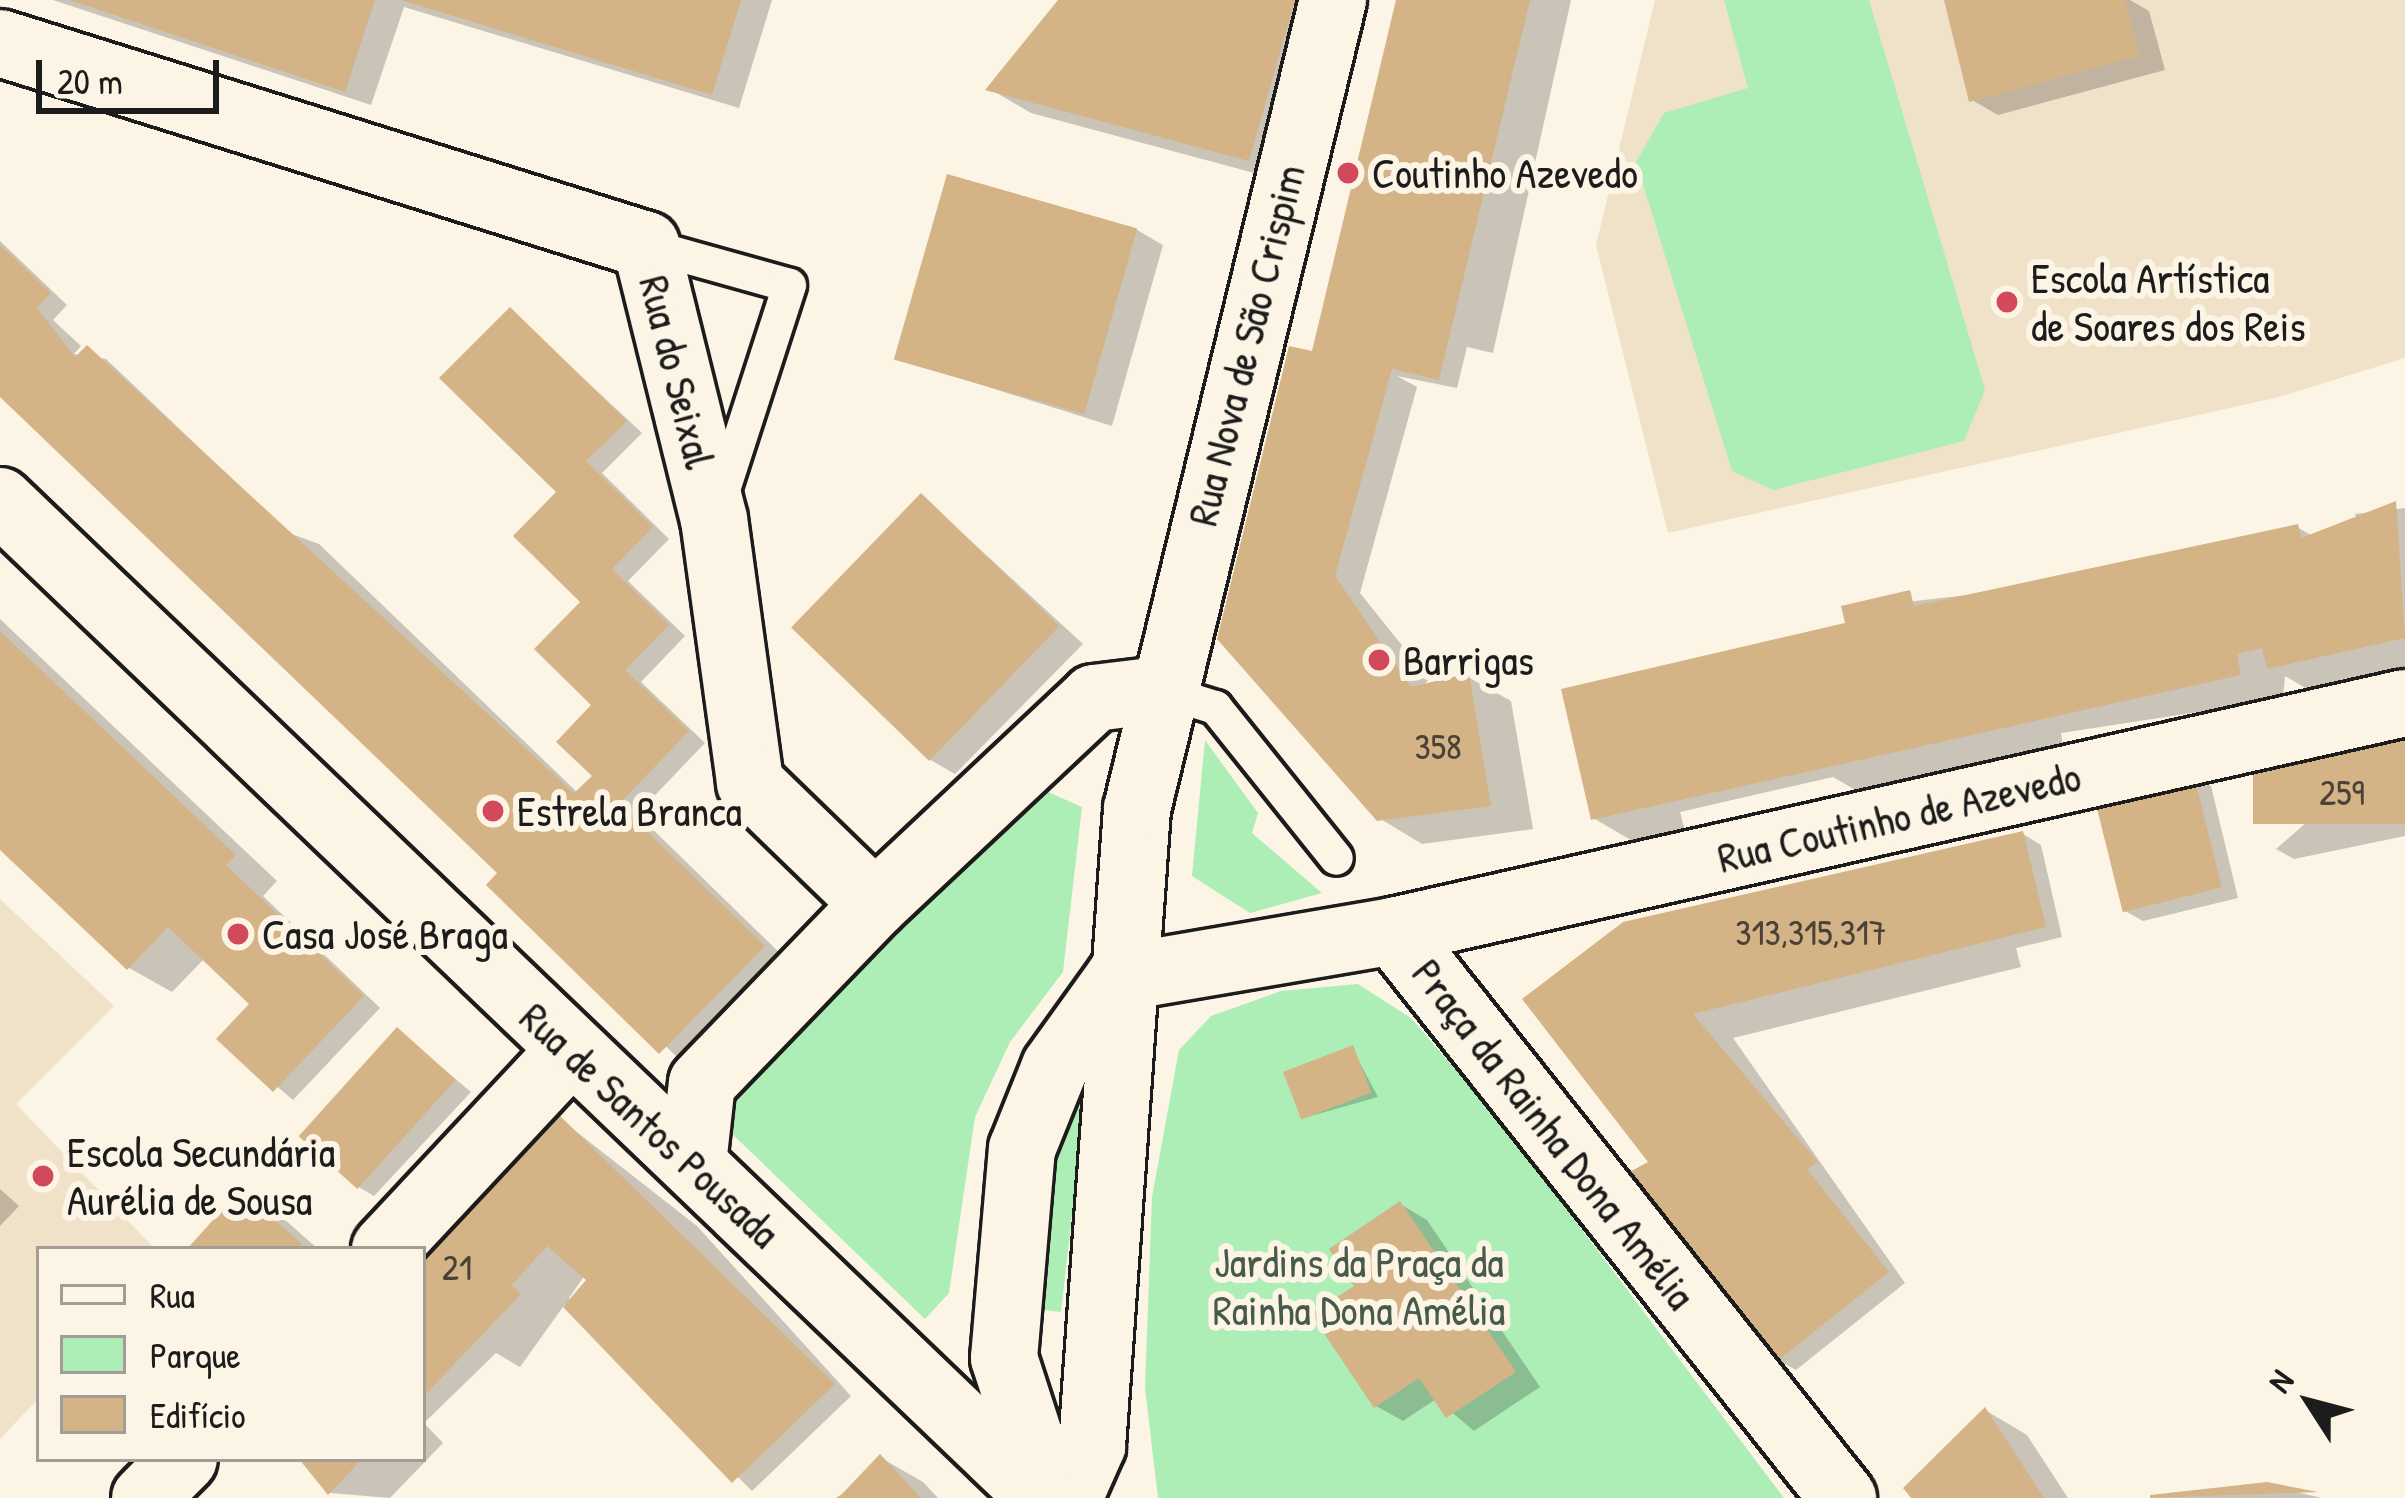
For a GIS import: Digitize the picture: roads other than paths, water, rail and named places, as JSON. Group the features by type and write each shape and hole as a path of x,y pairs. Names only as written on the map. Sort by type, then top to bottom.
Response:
{"street":[{"name":"Rua Nova de São Crispim","path":"1160,690 1333,0"},
{"name":"Rua do Seixal","path":"0,43 646,245 714,519 750,783 875,904"},
{"name":"Rua de Santos Pousada","path":"0,501 1046,1498"},
{"path":"693,1164 702,1083 875,904 1094,698 1160,690 1119,978 1094,1428 1069,1498"},
{"name":"Rua Coutinho de Azevedo","path":"1393,931 2405,703"},
{"name":"Praça da Rainha Dona Amélia","path":"1119,978 1393,931 1843,1498"},
{"path":"1046,1498 1004,1358 1022,1149 1055,1067 1119,978"},
{"path":"388,1246 571,1050"},
{"path":"145,1498 181,1462"}],"lane":[{"path":"646,245 789,285 714,519"},
{"path":"1160,690 1214,707 1336,858"}],"place":[{"name":"Coutinho Azevedo","path":"1348,173"},
{"name":"Escola Artística de Soares dos Reis","path":"2007,302"},
{"name":"Barrigas","path":"1379,660"},
{"name":"Estrela Branca","path":"493,811"},
{"name":"Casa José Braga","path":"238,934"},
{"name":"Escola Secundária Aurélia de Sousa","path":"43,1176"}],"park label":[{"name":"Jardins da Praça da Rainha Dona Amélia","path":"1359,1286"}]}
